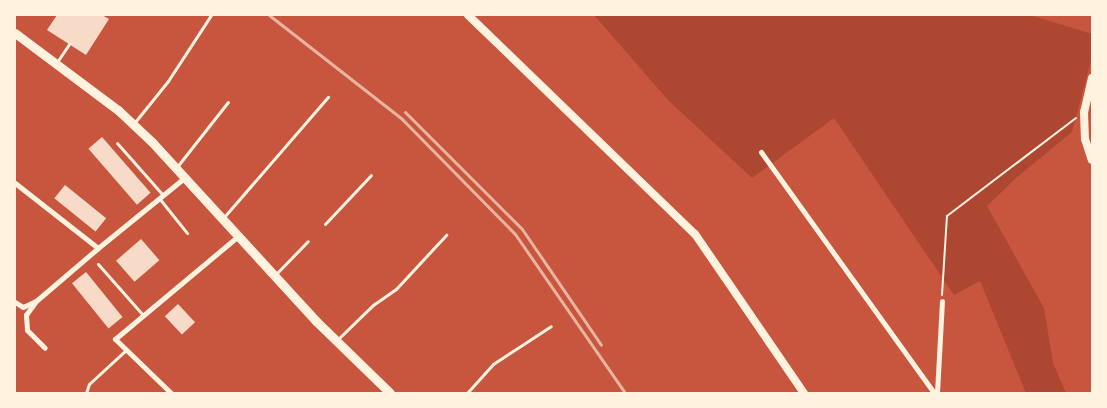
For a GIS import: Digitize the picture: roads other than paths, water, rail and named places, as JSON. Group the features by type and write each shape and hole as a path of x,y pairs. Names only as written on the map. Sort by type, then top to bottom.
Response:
{"main road":[{"path":"15,33 133,124 176,168 274,276 390,393"}],"street":[{"path":"468,15 695,234 804,393"},
{"path":"1092,81 1084,112 1085,139 1092,160"},
{"path":"761,152 935,393"},
{"path":"45,348 27,330 26,315 36,301 184,178"},
{"path":"15,183 98,248"},
{"path":"171,393 115,339 237,236"},
{"path":"15,302 23,307 36,301"},
{"path":"935,393 942,301"}],"lane":[{"path":"133,124 164,87 211,15"},
{"path":"56,63 69,44"},
{"path":"222,220 328,97"},
{"path":"176,168 228,102"},
{"path":"117,143 161,197 187,233"},
{"path":"325,224 371,175"},
{"path":"336,340 373,305 396,289 446,235"},
{"path":"274,276 308,241"},
{"path":"98,264 143,315"},
{"path":"467,393 492,364 551,326"},
{"path":"86,393 89,384 126,350"}],"railway":[{"path":"269,15 402,119 515,234 625,393"},
{"path":"405,112 522,229 601,345"}]}
